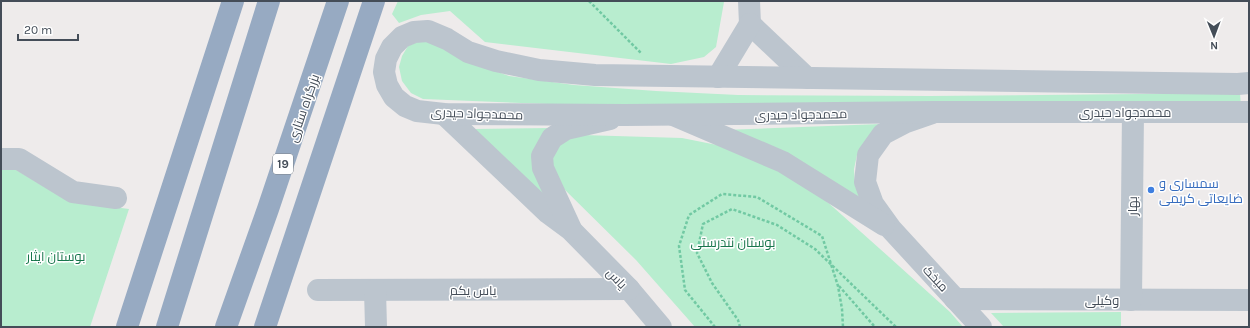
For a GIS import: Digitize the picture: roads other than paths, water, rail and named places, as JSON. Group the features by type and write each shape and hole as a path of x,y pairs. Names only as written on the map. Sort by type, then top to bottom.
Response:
{"highway":[{"path":"127,327 233,1"},
{"path":"167,327 269,1"},
{"name":"بزرگراه ستاری","path":"226,327 338,1"},
{"path":"265,327 374,1"}],"street":[{"path":"718,77 750,24 749,1"},
{"path":"750,24 807,78"},
{"name":"محمدجواد حیدری","path":"1249,82 1238,84 595,75 539,70 496,61 468,52 447,39 428,30 414,32 402,37 392,46 386,59 384,72 387,85 394,97 405,106 417,110 444,114 673,115 934,112 1249,112"},
{"path":"891,229 873,204 865,182 868,155 883,134 906,122 934,112"},
{"name":"بهار","path":"1131,300 1132,112"},
{"path":"444,114 548,213 571,230"},
{"path":"571,230 542,168 542,156 552,138 566,129 625,115"},
{"path":"673,115 783,162 891,229"},
{"path":"1,159 19,159 72,192 116,198"},
{"name":"میخک","path":"891,229 980,327"},
{"name":"یاس","path":"571,230 629,289 661,327"},
{"name":"یاس یکم","path":"318,290 629,289"},
{"path":"375,290 376,327"},
{"name":"وکیلی","path":"955,299 1249,300"}],"place":[{"name":"سمساری و ضایعاتی کریمی","path":"1151,190"}],"park label":[{"name":"بوستان نتدرستی","path":"733,242"},
{"name":"بوستان ایثار","path":"56,256"}]}
